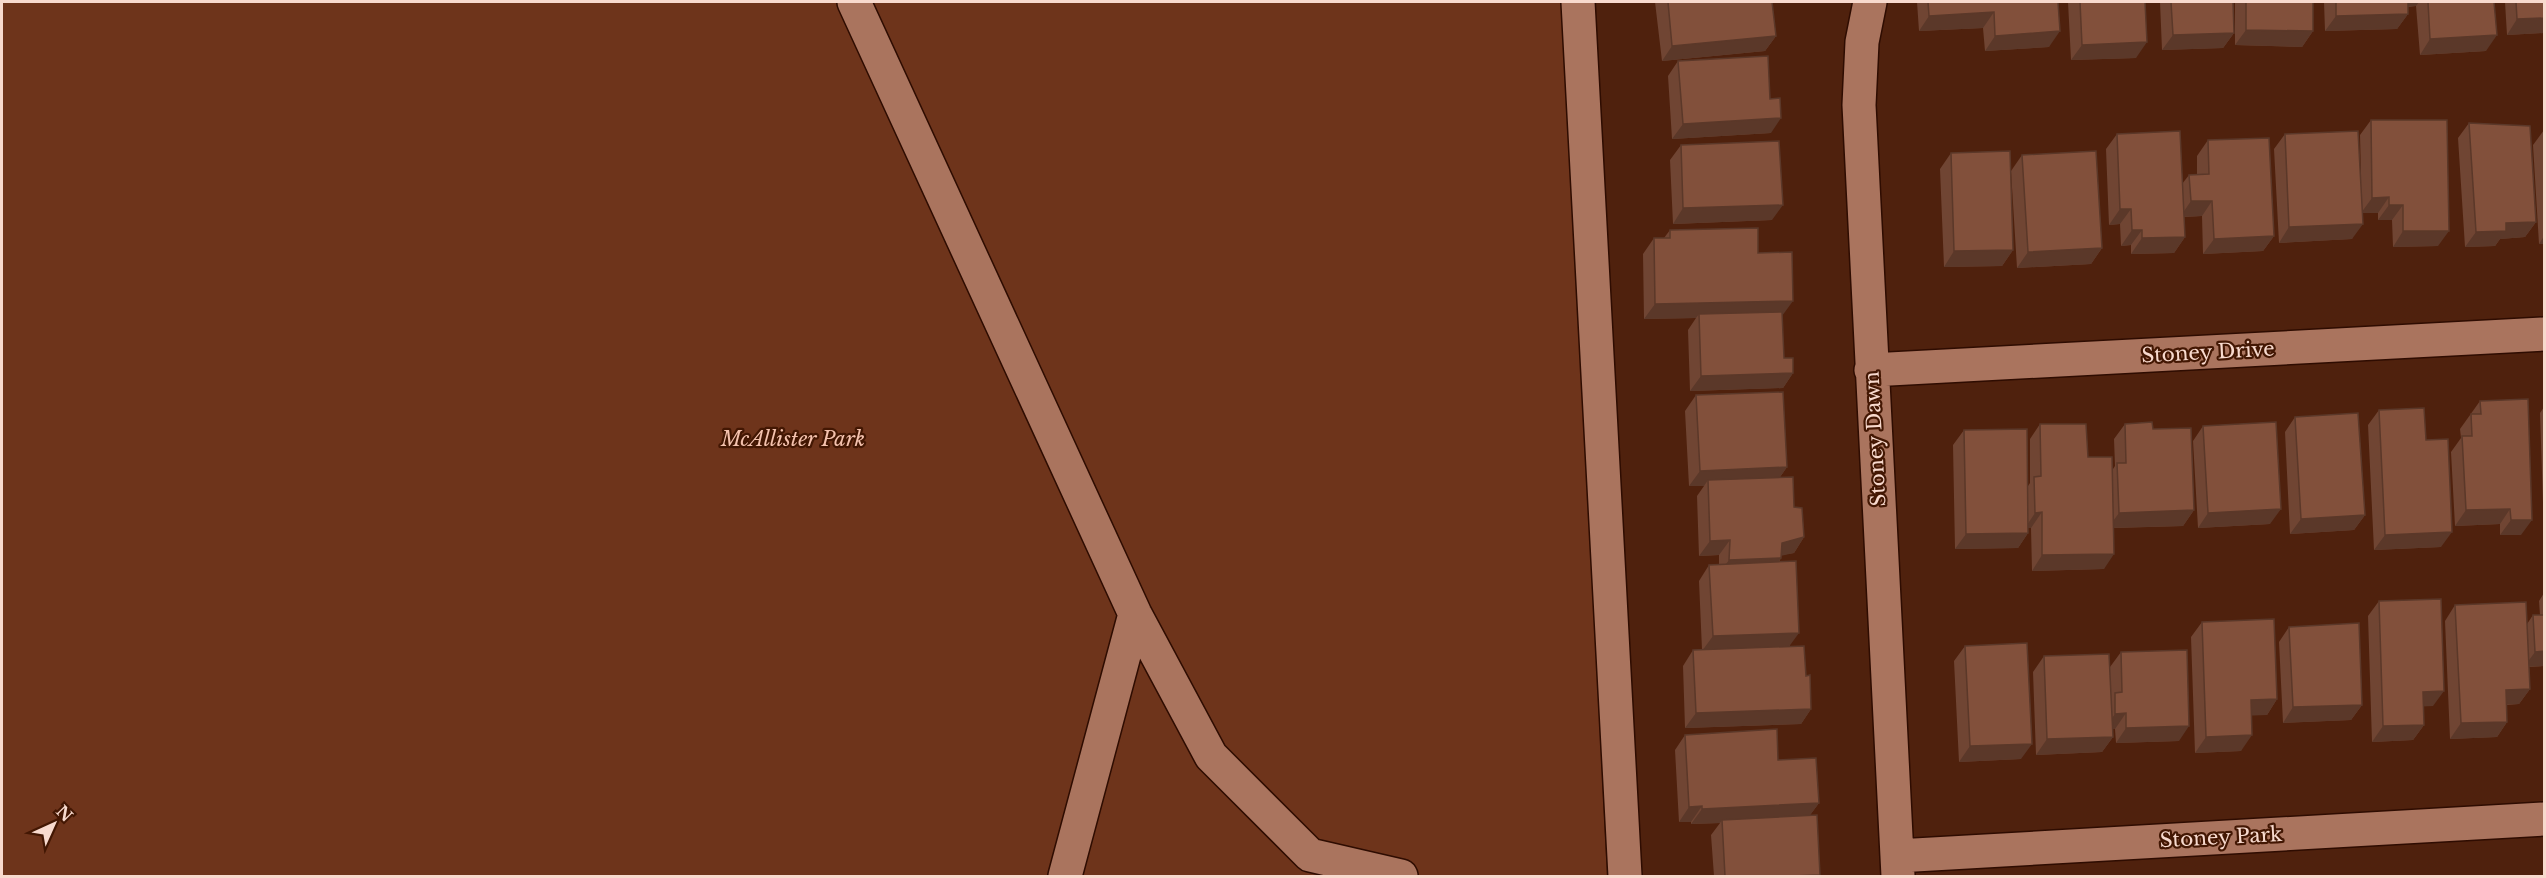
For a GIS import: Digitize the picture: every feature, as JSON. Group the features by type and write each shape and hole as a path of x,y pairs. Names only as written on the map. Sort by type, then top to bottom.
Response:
{"street":[{"path":"854,2 1135,614 1211,756 1310,855 1401,876"},
{"path":"1578,2 1625,876"},
{"name":"Stoney Dawn","path":"1870,2 1862,42 1858,105 1897,866"},
{"name":"Stoney Drive","path":"1871,370 2544,334"},
{"path":"1065,876 1135,614"},
{"name":"Stoney Park","path":"1897,866 2544,819"}],"green space":[{"name":"McAllister Park","path":"2,2 1563,2 1607,876 2,876"}],"building":[{"path":"1668,2 1772,2 1776,36 1672,46"},
{"path":"1928,2 2058,2 2060,31 1995,36 1994,12 1929,16"},
{"path":"2080,2 2145,2 2147,42 2082,45"},
{"path":"2171,2 2233,2 2234,33 2173,35"},
{"path":"2246,2 2313,2 2313,31 2246,30"},
{"path":"2336,2 2408,2 2408,14 2336,16"},
{"path":"2428,2 2494,2 2497,35 2430,39"},
{"path":"2516,2 2544,2 2544,18 2517,19"},
{"path":"1768,56 1770,99 1780,98 1781,118 1683,124 1678,61"},
{"path":"2371,120 2447,120 2449,231 2403,231 2403,205 2389,205 2389,197 2372,198"},
{"path":"2469,123 2530,126 2536,222 2506,223 2506,231 2476,232"},
{"path":"2180,131 2185,237 2142,238 2142,230 2132,230 2131,209 2120,209 2117,134"},
{"path":"2358,131 2363,224 2289,227 2285,134"},
{"path":"2269,138 2274,236 2214,239 2212,201 2191,201 2189,175 2209,174 2208,140"},
{"path":"1779,141 1783,205 1683,208 1681,145"},
{"path":"2010,151 2013,250 1954,251 1951,153"},
{"path":"2096,151 2102,248 2028,252 2022,155"},
{"path":"1758,228 1758,253 1792,252 1793,301 1655,304 1654,238 1670,238 1670,230"},
{"path":"1782,312 1784,358 1793,358 1793,373 1701,376 1699,314"},
{"path":"1783,392 1787,467 1700,471 1696,395"},
{"path":"2528,399 2532,520 2511,520 2510,509 2466,510 2462,436 2472,436 2471,414 2481,414 2480,401"},
{"path":"2424,408 2426,440 2448,439 2452,532 2385,535 2379,410"},
{"path":"2358,413 2365,515 2301,519 2295,417"},
{"path":"2152,422 2153,429 2191,428 2194,510 2119,513 2117,463 2126,463 2125,424"},
{"path":"2276,422 2281,509 2208,513 2203,426"},
{"path":"2040,424 2086,424 2088,457 2112,457 2114,554 2042,555 2042,512 2035,513 2034,477 2041,476"},
{"path":"2027,429 2028,533 1966,534 1964,430"},
{"path":"1793,477 1794,507 1802,508 1804,537 1782,543 1781,558 1729,560 1730,540 1710,541 1708,480"},
{"path":"1796,561 1799,633 1713,636 1709,565"},
{"path":"2441,599 2444,691 2423,692 2424,725 2383,726 2379,601"},
{"path":"2526,602 2530,689 2506,690 2507,722 2461,723 2455,605"},
{"path":"2533,615 2544,615 2544,651 2535,652"},
{"path":"2274,619 2277,699 2251,700 2252,735 2206,737 2202,622"},
{"path":"2359,623 2362,705 2293,707 2289,627"},
{"path":"2027,643 2032,744 1970,746 1965,646"},
{"path":"1804,646 1806,676 1810,675 1811,709 1696,713 1693,650"},
{"path":"2187,650 2189,726 2126,728 2126,713 2115,714 2115,693 2122,692 2121,652"},
{"path":"2109,654 2113,737 2047,739 2044,656"},
{"path":"1777,729 1778,760 1816,758 1819,803 1702,809 1702,806 1689,807 1685,735"},
{"path":"1817,815 1820,875 1725,876 1722,820"}]}
